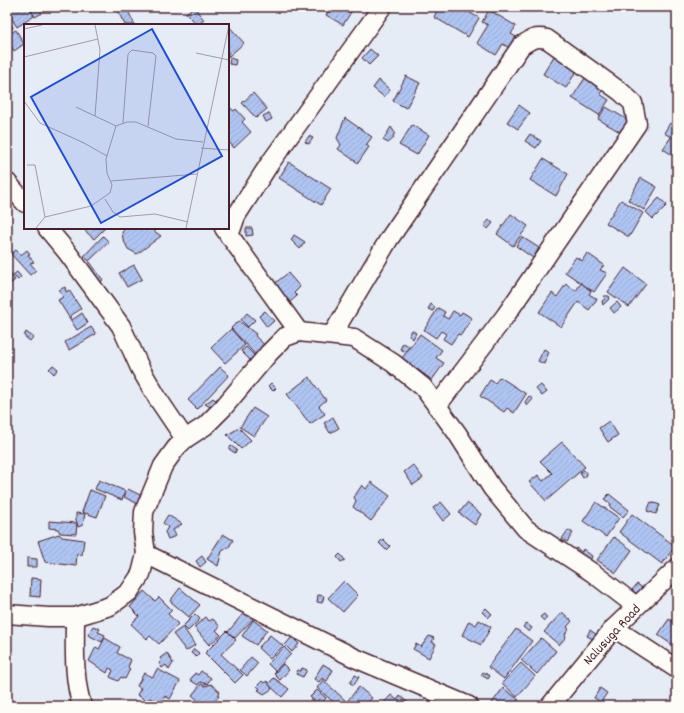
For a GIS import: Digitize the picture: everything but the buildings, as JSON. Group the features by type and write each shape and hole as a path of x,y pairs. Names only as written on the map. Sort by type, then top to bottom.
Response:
{"street":[{"path":"229,227 257,181 382,7"},
{"path":"332,335 389,239 521,46 530,39 539,37 547,39 621,92 633,103 636,112 637,124 506,315 437,406"},
{"path":"7,182 24,202"},
{"path":"48,229 68,252 121,326 140,368 158,399 185,439"},
{"path":"226,232 299,332"},
{"path":"7,614 48,618 75,617 110,606 129,592 141,574 146,554 143,532 144,512 163,466 176,448 185,439 205,426 223,408 269,353 285,337 299,332 354,338 393,362 423,387 458,433 492,488 526,529 593,573 636,606"},
{"path":"146,554 355,658 470,706"},
{"name":"Nalusuga Road","path":"550,706 614,628 677,568"},
{"path":"75,617 78,694 82,706"},
{"path":"614,628 677,669"}]}
